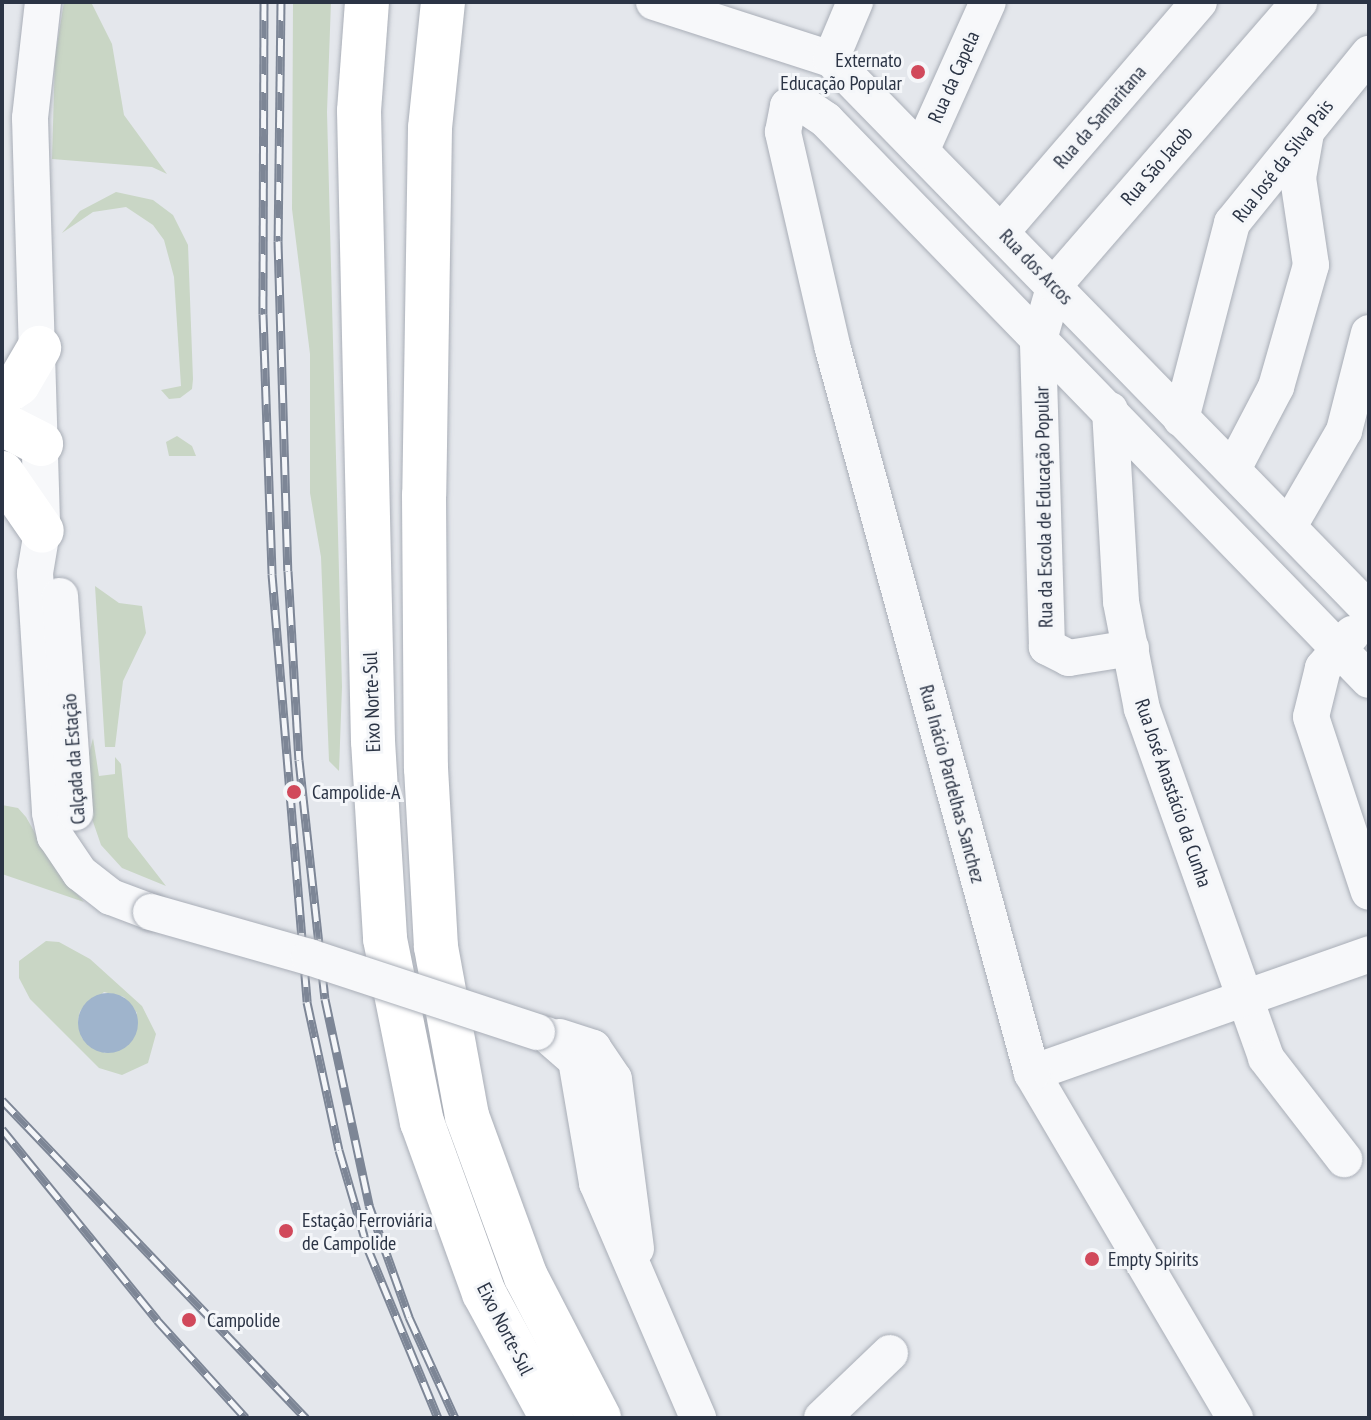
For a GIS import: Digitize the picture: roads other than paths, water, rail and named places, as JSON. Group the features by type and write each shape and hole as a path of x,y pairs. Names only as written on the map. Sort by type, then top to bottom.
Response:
{"main road":[{"path":"349,2 345,28 359,111"},
{"name":"Eixo Norte-Sul","path":"367,2 359,111 373,741 385,939 422,1122 484,1293 552,1418"},
{"name":"Eixo Norte-Sul","path":"443,2 430,128 424,495 426,768 436,947 467,1116 526,1277 599,1418"},
{"path":"2,395 18,384 39,348"},
{"path":"2,424 21,445"},
{"path":"2,473 42,531"}],"street":[{"name":"Calçada da Estação","path":"43,2 30,118 39,348 21,445 42,531 35,573 55,836 94,886 151,912 309,957 542,1034 585,1042 614,1079 639,1282 698,1418"},
{"name":"Rua dos Arcos","path":"654,2 720,12 831,59 1289,526 1359,627 1368,678"},
{"path":"831,59 855,2"},
{"name":"Rua da Capela","path":"921,151 988,2"},
{"name":"Rua da Samaritana","path":"1002,231 1199,2"},
{"name":"Rua São Jacob","path":"1038,343 1055,284 1299,2"},
{"name":"Rua José da Silva Pais","path":"1181,419 1232,223 1369,54"},
{"name":"Rua dos Arcos","path":"788,106 804,105 826,120 1110,418 1359,627"},
{"name":"Rua Inácio Pardelhas Sanchez","path":"788,106 783,132 833,349 1032,1073 1235,1418"},
{"path":"1233,469 1276,387 1311,265 1298,178 1307,127"},
{"path":"1289,526 1344,431 1369,333"},
{"name":"Rua da Escola de Educação Popular","path":"1038,343 1047,647 1069,658 1131,648"},
{"name":"Rua José Anastácio da Cunha","path":"1108,344 1121,602 1142,709 1266,1058 1344,1159"},
{"path":"1359,627 1323,668 1311,717 1369,892"},
{"path":"1311,717 1368,678"},
{"path":"1032,1073 1243,995 1369,954"},
{"path":"822,1418 890,1353"}],"water":[{"path":"108,993 120,995 129,1002 136,1011 136,1035 129,1044 120,1051 108,1053 96,1051 87,1044 80,1035 78,1023 80,1011 87,1002 96,995"}],"railway":[{"path":"264,2 263,314 272,574 307,1002 339,1150 368,1249 438,1418"},
{"path":"281,2 278,241 288,571 299,760 325,999 369,1205 409,1317 455,1418"},
{"path":"2,1100 306,1418"},
{"path":"2,1129 157,1320 246,1418"}],"place":[{"name":"Externato Educação Popular","path":"918,72"},
{"name":"Campolide-A","path":"294,792"},
{"name":"Estação Ferroviária de Campolide","path":"286,1231"},
{"name":"Empty Spirits","path":"1092,1259"},
{"name":"Campolide","path":"189,1320"}]}
